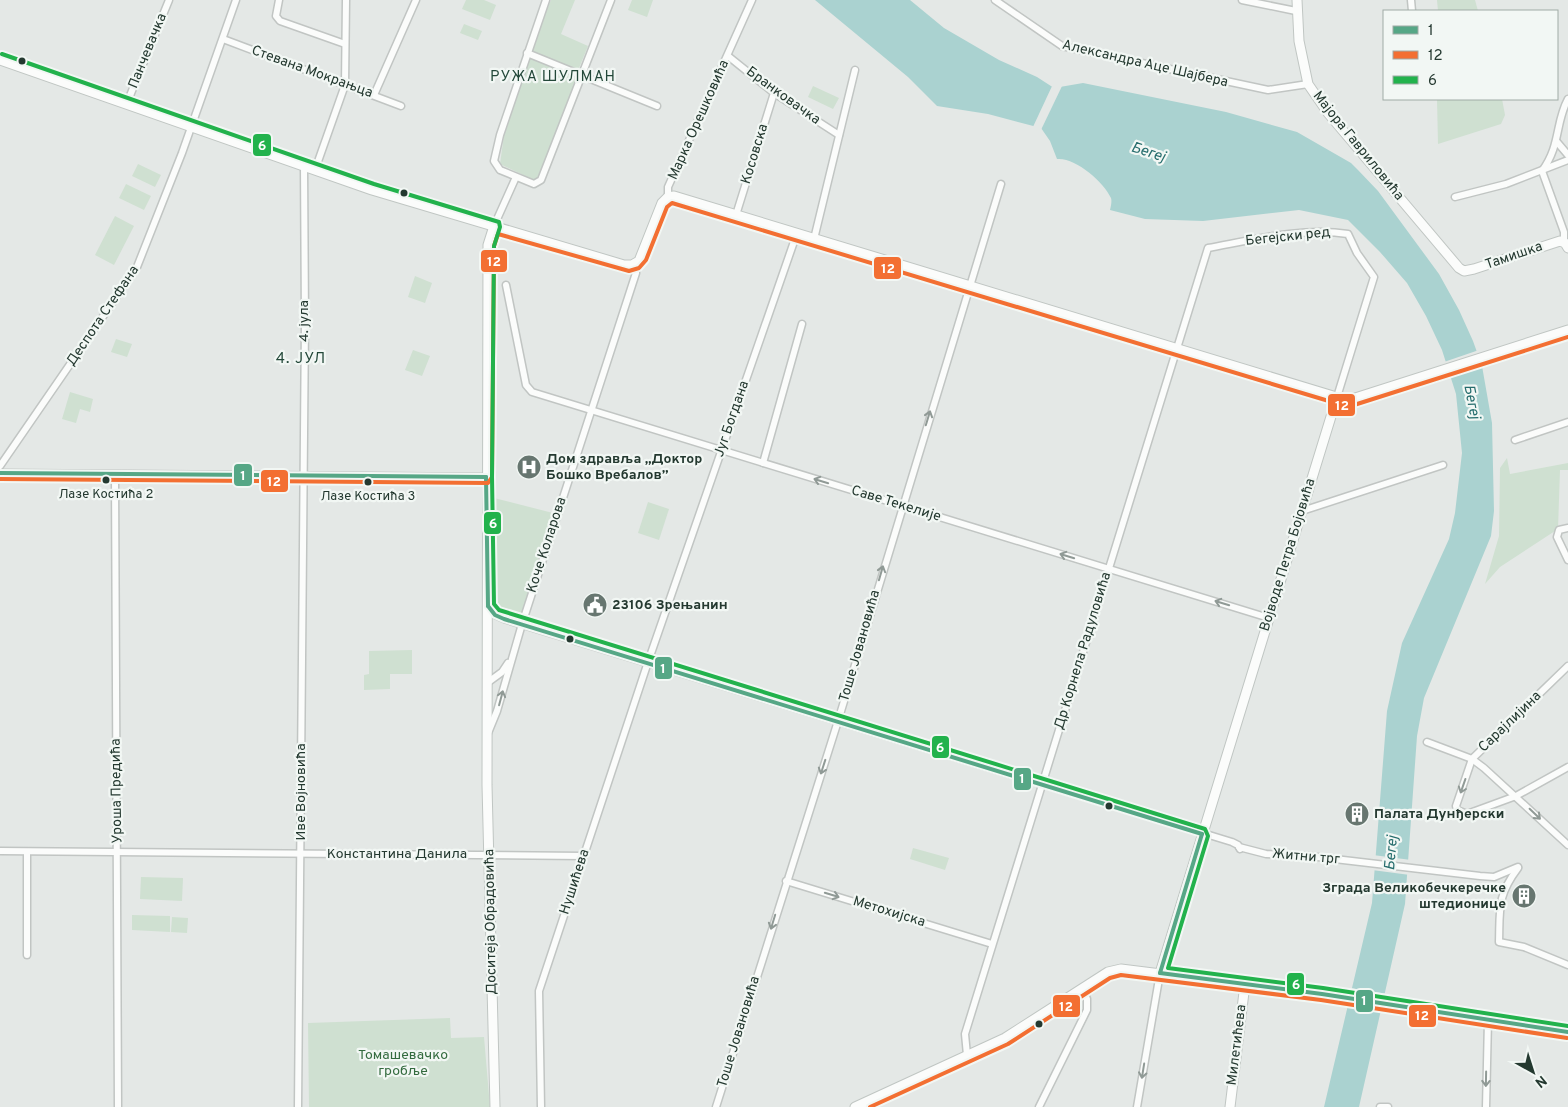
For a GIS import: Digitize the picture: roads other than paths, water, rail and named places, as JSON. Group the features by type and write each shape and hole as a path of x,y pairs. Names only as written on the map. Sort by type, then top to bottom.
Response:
{"street":[{"name":"Панчевачка","path":"127,103 169,0"},
{"name":"Деспота Стефана","path":"0,466 137,267 192,125 236,0"},
{"path":"279,0 276,16 280,21 345,44"},
{"path":"315,170 345,85 346,0"},
{"path":"374,95 416,0"},
{"path":"546,0 500,135 494,161 500,170 534,184 541,180 583,77 584,66 611,0"},
{"name":"Марка Орешковића","path":"591,410 636,273 636,263 643,254 662,203 668,197 668,188 752,0"},
{"name":"Александра Аце Шајбера","path":"995,0 1062,46 1268,90 1308,84"},
{"path":"1242,0 1296,10"},
{"name":"Мајора Гавриловића","path":"1296,0 1304,72 1308,84 1334,121 1464,271"},
{"name":"Стевана Мокрањца","path":"223,39 400,106"},
{"path":"527,53 657,106"},
{"name":"Бранковачка","path":"728,56 774,92 839,135"},
{"name":"Панчевачка","path":"0,60 424,206 624,265 636,263"},
{"path":"814,239 856,70"},
{"name":"Косовска","path":"736,215 774,92"},
{"path":"1542,171 1550,161 1557,142 1564,106 1568,99"},
{"path":"1557,142 1568,155"},
{"path":"1455,197 1542,171 1568,160"},
{"name":"4. јула","path":"302,477 304,165"},
{"path":"1542,171 1566,241"},
{"path":"494,226 516,177"},
{"name":"Тоше Јовановића","path":"716,1107 838,721 901,505 1000,184"},
{"path":"668,197 674,196 1337,398 1352,399 1568,330"},
{"name":"Доситеја Обрадовића","path":"494,226 488,245 486,477 488,606 487,736 495,1107"},
{"name":"Бегејски ред","path":"1208,248 1283,235 1338,232 1348,234 1357,253 1374,277"},
{"name":"Југ Богдана","path":"648,662 797,233"},
{"name":"Тамишка","path":"1464,271 1558,241 1566,241"},
{"name":"Др Корнела Радуловића","path":"967,1055 965,1034 1208,248"},
{"name":"Војводе Петра Бојовића","path":"1202,834 1374,277"},
{"name":"Саве Текелије","path":"506,285 526,385 532,392 1269,618"},
{"path":"763,463 802,324"},
{"name":"Коче Коларова","path":"512,658 591,410"},
{"path":"1515,440 1568,422"},
{"path":"1302,511 1442,465"},
{"path":"0,474 486,477"},
{"name":"Уроша Предића","path":"115,476 115,701 119,853 118,1107"},
{"name":"Иве Војновића","path":"298,1107 302,477"},
{"path":"1568,528 1559,530 1558,540 1568,560"},
{"path":"488,606 500,617 1202,834 1160,973 1138,1107"},
{"path":"487,683 502,672 512,658"},
{"name":"Доситеја Обрадовића","path":"487,736 497,711 512,658"},
{"name":"Нушићева","path":"541,1107 539,991 648,662"},
{"name":"Сарајлијина","path":"1516,796 1468,814 1460,813 1456,806 1472,760 1568,666"},
{"path":"1427,742 1472,760 1565,838 1568,845"},
{"path":"1516,796 1568,767"},
{"name":"Житни трг","path":"1202,834 1232,842 1240,848 1266,854 1309,856 1494,877 1518,867 1505,885 1502,894 1499,942 1541,953 1568,966"},
{"name":"Константина Данила","path":"0,851 584,856"},
{"path":"27,852 27,955"},
{"name":"Метохијска","path":"786,881 992,944"},
{"path":"855,1107 967,1055 1030,1023 1108,972 1115,970 1132,969 1322,994 1568,1032"},
{"name":"Милетићева","path":"1230,1107 1245,984"},
{"path":"1039,1107 1087,1010 1087,999 1083,988"},
{"path":"1486,1107 1488,1020"},
{"path":"1380,1107 1388,1107"}],"water":[{"name":"Бегеј","path":"815,0 910,0 944,28 999,60 1037,77 1054,88 1083,83 1226,112 1297,132 1351,163 1378,191 1439,274 1459,310 1482,366 1492,423 1494,511 1491,536 1424,698 1417,736 1405,904 1359,1107 1324,1107 1372,903 1387,711 1402,643 1449,539 1455,513 1462,453 1456,394 1442,350 1426,316 1407,283 1348,220 1299,210 1203,221 1145,219 1110,210 1111,198 1102,185 1080,166 1064,159 1057,159 1050,141 1041,128 988,114 937,106 908,77"}],"place":[{"name":"Дом здравља „Доктор Бошко Вребалов”","path":"529,467"},
{"name":"Лазе Костића 2","path":"106,480"},
{"name":"Лазе Костића 3","path":"368,482"},
{"name":"23106 Зрењанин","path":"595,605"},
{"name":"Палата Дунђерски","path":"1357,814"},
{"name":"Зграда Великобечкеречке штедионице","path":"1524,896"}],"district":[{"name":"РУЖА ШУЛМАН","path":"553,77"},
{"name":"4. ЈУЛ","path":"301,359"}],"park label":[{"name":"Томашевачко гробље","path":"403,1064"}]}
